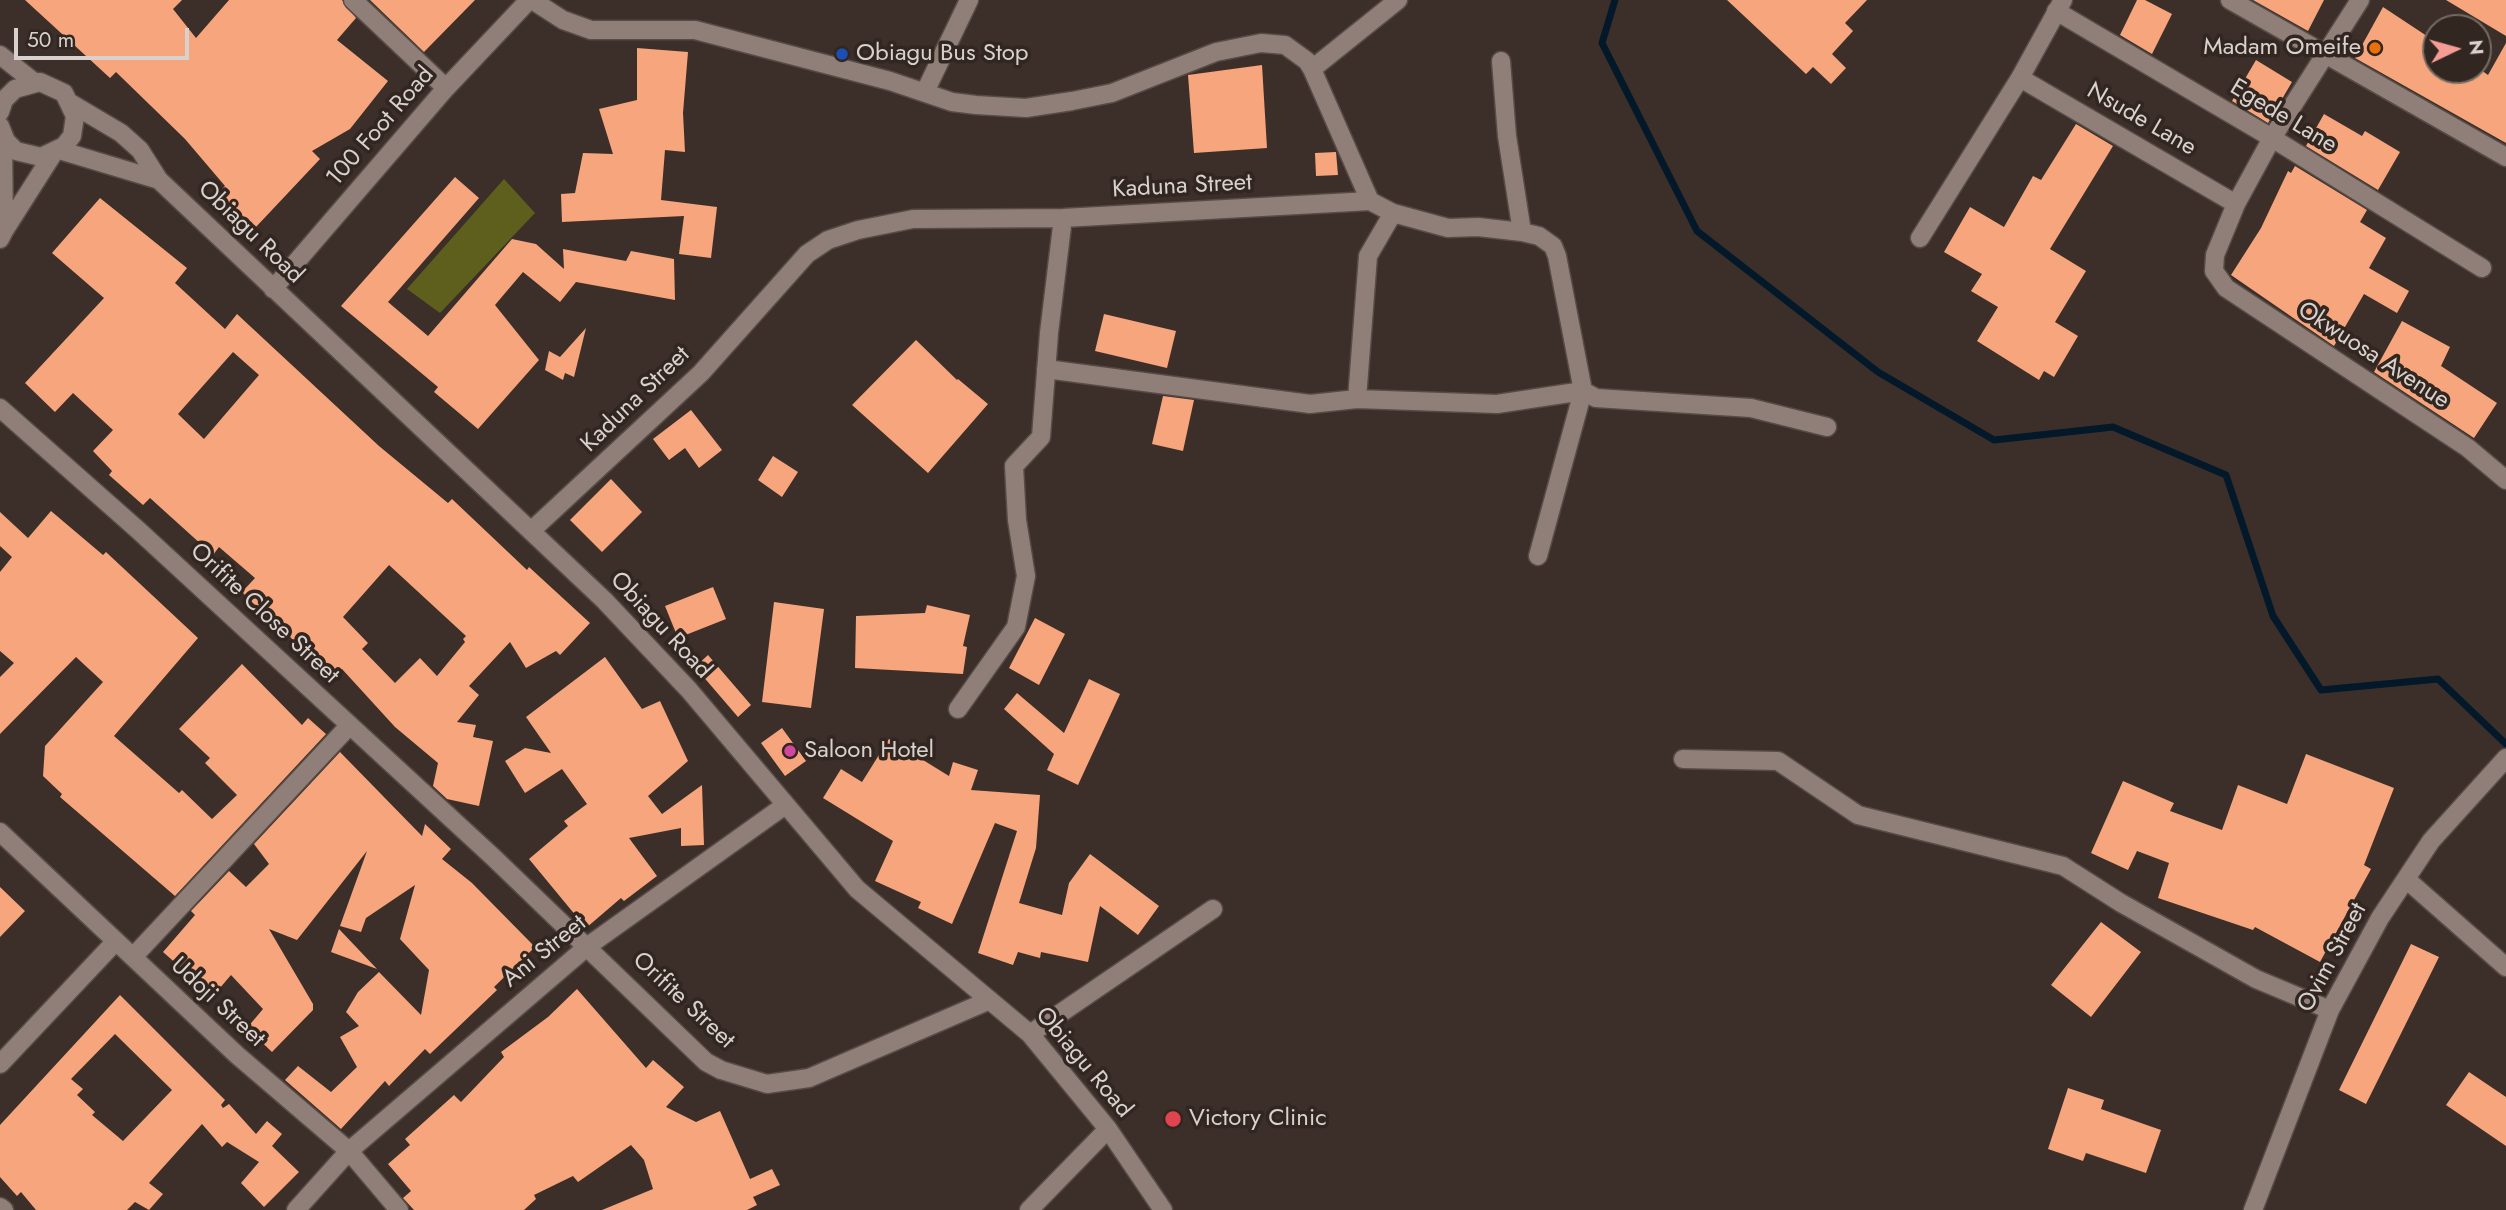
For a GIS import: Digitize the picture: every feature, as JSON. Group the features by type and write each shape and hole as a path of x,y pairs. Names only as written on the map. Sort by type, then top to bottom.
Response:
{"street":[{"path":"353,0 446,88"},
{"path":"531,0 570,23 591,30 695,30 925,92 952,102 1026,108 1112,93 1216,52 1261,43 1285,46 1307,61 1312,69 1370,201 1392,213 1448,228 1478,227 1539,236 1553,246 1558,256 1583,391 1538,556"},
{"name":"100 Foot Road","path":"273,289 446,88 531,0"},
{"path":"925,92 970,0"},
{"path":"1312,69 1398,0"},
{"path":"2230,0 2325,57 2506,157"},
{"path":"2236,204 2272,138 2360,0"},
{"path":"1920,238 2020,78 2060,6"},
{"name":"Egede Lane","path":"2060,6 2482,268"},
{"path":"0,55 34,82 60,89 72,104 110,126 140,150 159,180"},
{"path":"1501,61 1507,136 1522,232"},
{"name":"Nsude Lane","path":"2020,78 2236,204"},
{"path":"0,112 4,100 15,89 34,82"},
{"path":"2,235 56,152 68,141 74,129 72,104"},
{"path":"1,131 2,235"},
{"name":"Obiagu Road","path":"1,131 10,146 27,156 56,152 159,180 223,237 273,289 604,600 689,690 784,806 857,889 1030,1034 1108,1129 1163,1210"},
{"name":"Kaduna Street","path":"531,531 701,373 782,279 828,240 858,230 913,219 1063,218 1370,201"},
{"name":"Okwuosa Avenue","path":"2236,204 2215,255 2214,271 2226,288 2468,448 2506,480"},
{"path":"1357,399 1368,256 1392,213"},
{"path":"958,709 1016,627 1026,576 1017,520 1014,466 1041,437 1063,218"},
{"path":"1046,369 1310,404 1357,399 1497,404 1583,391 1596,398 1751,408 1827,428"},
{"name":"Orifite Close Street","path":"0,408 138,530 493,857"},
{"path":"134,957 349,726"},
{"path":"1683,759 1779,761 1858,815 2063,866 2121,904 2256,979 2330,1010"},
{"name":"Ovim Street","path":"2253,1210 2330,1010 2380,918 2431,841 2504,760"},
{"name":"Ani Street","path":"296,1210 349,1151 588,946 784,806"},
{"name":"Udoji Street","path":"0,832 237,1055 349,1151 399,1210"},
{"name":"Orifite Street","path":"493,857 706,1062 721,1070 767,1084 809,1078 990,1000"},
{"path":"2406,879 2506,967"},
{"path":"1030,1034 1213,909"},
{"path":"0,1064 116,941"},
{"path":"1029,1210 1108,1129"}],"shaded area":[{"path":"504,179 535,213 440,313 407,289"}],"building":[{"path":"25,0 182,0 173,9 196,38 229,0 342,0 356,18 337,40 388,81 350,129 312,151 320,159 255,228 218,193 225,186 185,139 116,72 110,78"},
{"path":"370,0 475,0 424,52"},
{"path":"1727,0 1867,0 1845,23 1853,31 1832,54 1846,68 1831,84 1813,67 1806,74"},
{"path":"2137,0 2145,0 2172,14 2152,54 2120,35"},
{"path":"2253,0 2324,0 2308,31"},
{"path":"2446,0 2506,0 2506,36 2492,28 2492,14 2469,14"},
{"path":"2383,7 2422,33 2422,84 2492,84 2492,68 2506,43 2506,143 2355,58"},
{"path":"637,48 688,52 683,113 685,152 665,150 661,200 717,207 711,258 679,254 684,216 562,222 561,194 575,193 583,153 613,154 599,109 637,100"},
{"path":"2256,60 2292,82 2268,123 2232,101"},
{"path":"1262,65 1267,148 1194,153 1188,75"},
{"path":"2324,114 2362,136 2365,131 2400,152 2378,190 2306,146"},
{"path":"2076,124 2113,146 2050,249 2086,271 2055,322 2078,336 2054,377 2044,371 2039,380 1977,341 1998,307 1971,291 1982,274 1944,252 1970,207 2004,227 2033,176 2041,180"},
{"path":"1336,152 1338,175 1316,176 1315,153"},
{"path":"2295,166 2367,210 2360,222 2386,238 2369,268 2409,291 2397,313 2364,294 2334,346 2231,275 2261,228 2288,171 2291,173"},
{"path":"455,177 479,198 388,302 428,336 512,239 536,244 564,269 563,249 626,261 631,251 674,259 675,300 576,282 560,302 523,272 495,305 539,360 478,429 434,392 438,387 341,306"},
{"path":"100,198 187,268 175,283 225,329 237,314 379,446 448,503 452,499 527,570 529,567 590,623 560,655 556,651 526,668 510,642 469,686 479,695 457,722 476,725 473,737 493,741 479,806 447,799 433,786 438,763 395,727 342,669 335,676 307,646 302,650 273,618 271,621 242,592 255,578 219,547 213,555 150,498 143,505 109,475 112,471 93,451 113,430 73,393 55,412 25,383 104,298 52,253","holes":["233,352 259,375 204,439 178,414","389,565 466,636 463,639 465,642 437,676 420,658 395,683 362,649 368,643 343,617"]},
{"path":"1104,314 1176,331 1167,368 1095,351"},
{"path":"2402,321 2450,347 2441,366 2497,403 2474,438 2374,372"},
{"path":"586,328 574,377 565,373 563,380 545,370 549,351 560,357"},
{"path":"916,340 957,380 988,404 928,473 852,405"},
{"path":"1163,396 1194,400 1183,451 1152,444"},
{"path":"691,410 722,450 699,468 685,448 669,460 653,439"},
{"path":"773,456 798,472 782,497 758,480"},
{"path":"611,479 642,512 602,552 570,520"},
{"path":"51,511 103,555 106,552 198,638 114,736 179,793 182,790 212,819 237,795 205,763 210,758 179,729 242,664 302,725 308,718 326,734 175,896 60,797 62,794 43,776 45,746 103,682 76,657 0,734 0,677 14,663 0,651 0,572 12,557 0,546 0,512 28,538"},
{"path":"713,587 726,619 678,638 665,606"},
{"path":"774,602 824,609 811,708 762,702"},
{"path":"927,605 970,615 963,646 967,647 963,674 855,668 856,616 925,613"},
{"path":"1035,618 1065,634 1039,685 1009,668"},
{"path":"708,655 751,705 738,717 695,667"},
{"path":"605,657 642,709 660,701 688,761 648,796 662,814 702,785 704,845 681,846 681,828 629,838 657,876 624,901 621,898 586,928 529,859 568,826 564,821 587,804 562,769 525,793 505,761 525,748 551,753 526,717"},
{"path":"1089,679 1120,694 1078,785 1047,770 1054,754 1004,709 1017,693 1064,733"},
{"path":"782,728 806,761 785,776 761,743"},
{"path":"889,739 949,776 953,762 978,770 971,790 1040,795 1036,848 1019,903 1062,915 1069,883 1090,854 1159,906 1138,935 1100,906 1088,962 1041,952 1040,958 1018,952 1013,965 978,953 1017,831 995,823 952,924 918,908 921,902 875,881 893,841 823,798 841,769 862,782"},
{"path":"340,752 422,836 425,824 451,849 442,859 472,883 535,947 494,987 497,990 430,1054 425,1049 389,1086 385,1081 341,1129 285,1080 298,1066 331,1092 357,1067 340,1037 359,1026 346,1012 358,992 379,972 421,1015 429,970 400,939 415,885 366,918 361,932 340,926 367,851 297,940 269,929 313,1004 313,1010 272,1052 247,1028 263,1009 231,975 213,996 163,952 195,915 191,911 229,871 246,887 269,864 254,844"},
{"path":"2306,754 2394,788 2364,865 2371,869 2320,962 2255,927 2253,930 2158,898 2169,863 2137,851 2128,870 2091,853 2123,781 2174,803 2170,811 2222,830 2238,785 2287,804"},
{"path":"0,887 25,911 0,937"},
{"path":"2101,922 2141,952 2091,1017 2051,985"},
{"path":"339,929 377,969 331,952"},
{"path":"2411,944 2439,957 2366,1104 2339,1090"},
{"path":"577,989 646,1068 653,1060 684,1087 666,1107 696,1122 720,1111 750,1179 772,1169 780,1185 753,1197 757,1205 747,1210 602,1210 653,1189 644,1160 631,1145 578,1182 573,1176 534,1195 536,1199 524,1210 414,1210 403,1198 411,1191 388,1164 410,1145 405,1139 454,1095 461,1102 504,1057 501,1052 548,1017"},
{"path":"120,995 225,1100 221,1105 223,1108 229,1104 256,1134 267,1121 282,1134 272,1146 299,1172 264,1207 241,1183 259,1162 227,1142 222,1147 202,1124 149,1183 163,1194 149,1210 135,1202 127,1210 36,1210 21,1192 17,1196 0,1177 0,1125","holes":["115,1034 172,1090 123,1141 92,1115 95,1112 77,1095 83,1089 71,1079"]},
{"path":"2469,1072 2506,1097 2506,1146 2446,1105"},
{"path":"2068,1088 2104,1100 2101,1109 2161,1130 2146,1173 2086,1153 2083,1161 2048,1149"}],"waterway":[{"path":"1615,0 1602,43 1697,231 1878,372 1994,440 2113,427 2226,475 2273,616 2321,690 2438,679 2506,744"}],"place":[{"name":"Madam Omeife","path":"2375,48"},
{"name":"Obiagu Bus Stop","path":"842,54"},
{"name":"Saloon Hotel","path":"790,751"},
{"name":"Victory Clinic","path":"1173,1119"}]}
